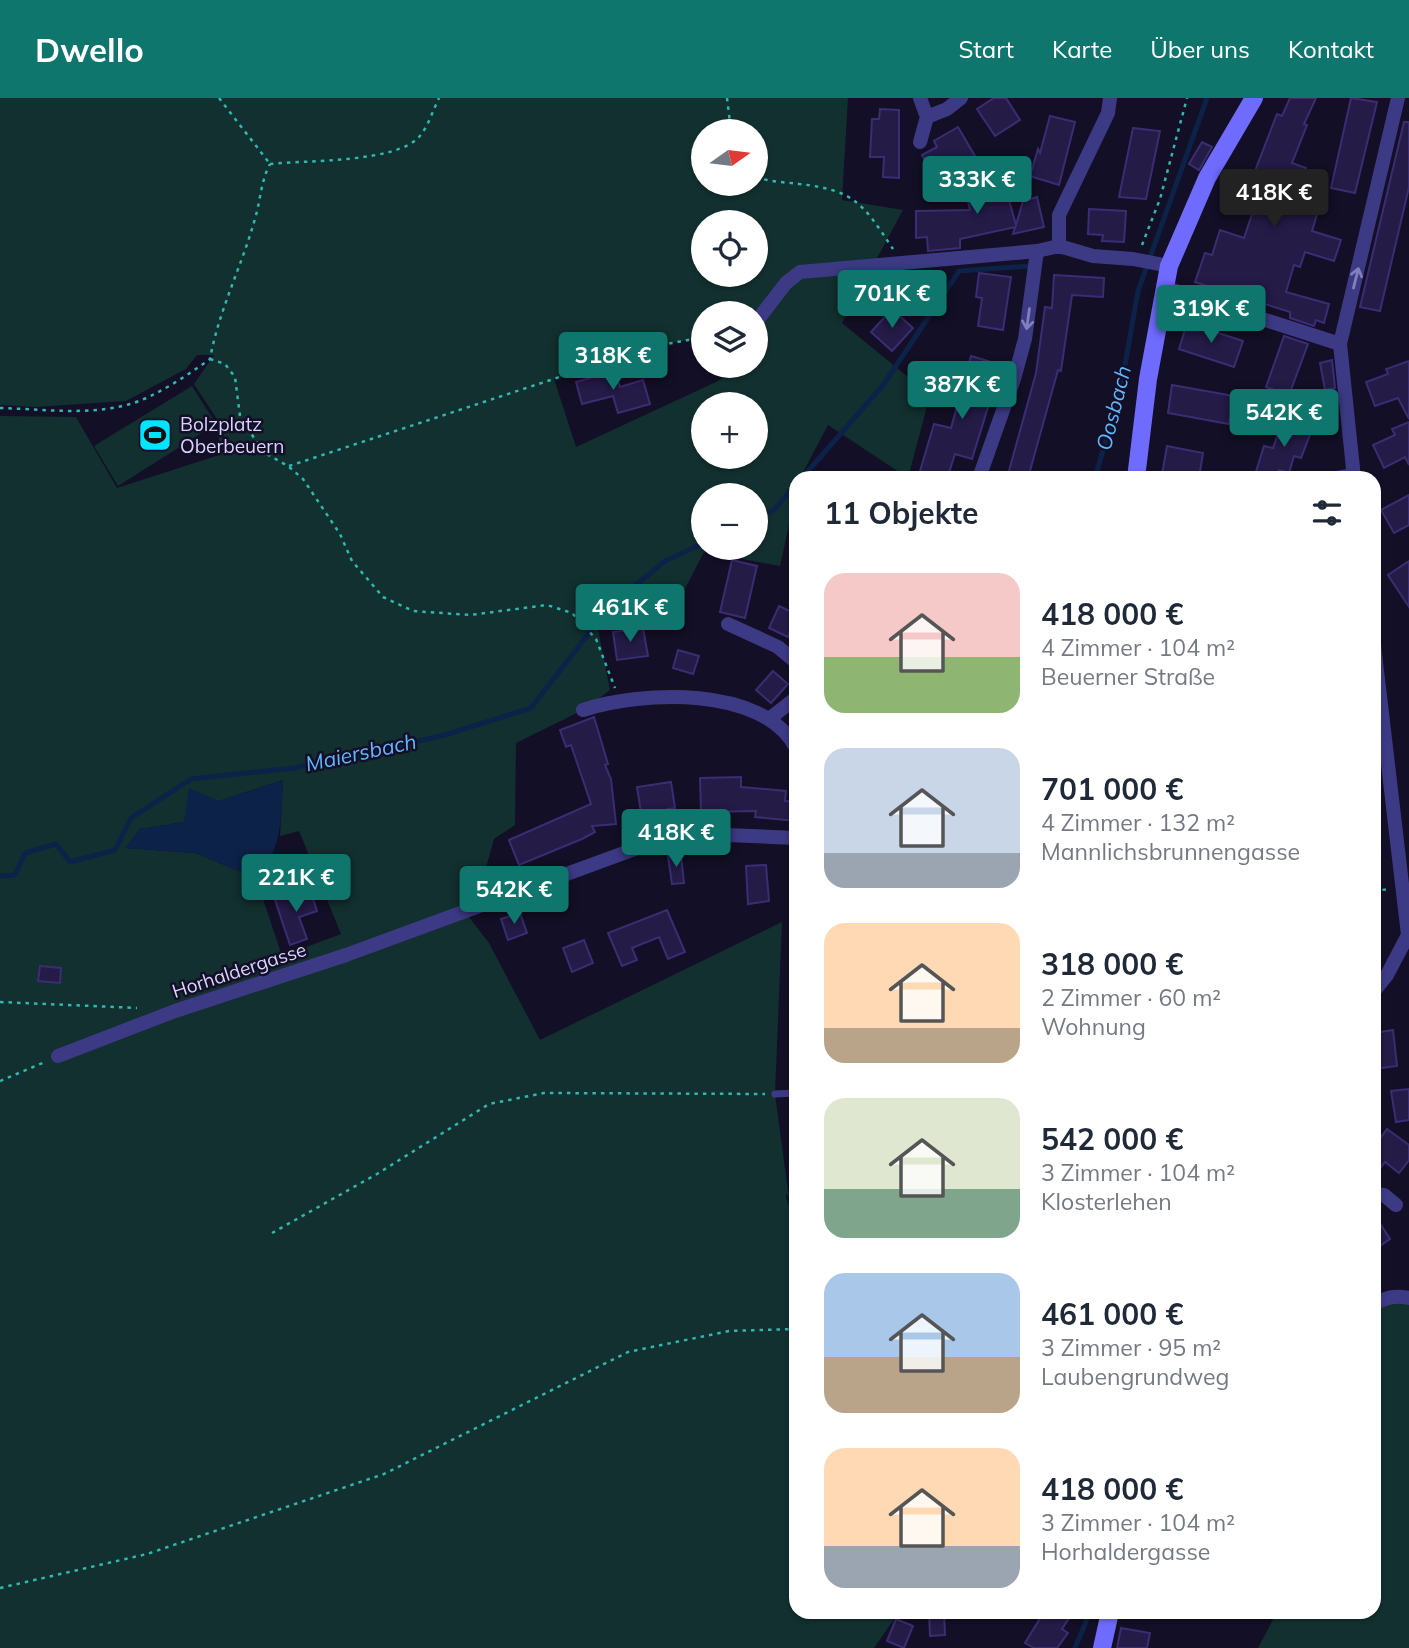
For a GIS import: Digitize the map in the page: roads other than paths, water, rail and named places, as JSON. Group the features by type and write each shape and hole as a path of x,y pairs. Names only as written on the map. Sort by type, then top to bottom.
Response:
{"main road":[{"path":"1137,471 1163,287 1162,265 1207,178 1254,98"},
{"path":"1102,1648 1108,1619"}],"street":[{"path":"920,98 927,117 920,142"},
{"path":"927,117 947,109 961,98"},
{"path":"1059,246 1059,215 1108,113 1110,98"},
{"path":"1353,471 1340,344 1398,98"},
{"path":"768,306 786,283 800,272 898,265 1037,251 1059,246 1093,257 1162,265"},
{"path":"981,471 1025,339 1037,251"},
{"path":"1163,287 1340,344"},
{"path":"728,624 778,647 789,656"},
{"path":"1381,696 1404,863 1408,935 1381,982"},
{"path":"583,710 608,702 645,698 710,698 769,719 789,737"},
{"path":"769,719 789,703"},
{"name":"Horhaldergasse","path":"58,1056 175,1011 334,960 643,846 727,835 789,838"},
{"path":"1381,1194 1396,1205"},
{"path":"1381,1300 1399,1296 1409,1298"}],"lane":[{"path":"775,1094 789,1093"}],"water":[{"path":"283,780 281,820 276,845 265,868 256,878 195,853 125,848 140,829 184,822 189,788 219,801"}],"waterway":[{"name":"Oosbach","path":"1097,471 1121,388 1138,291 1207,98"},
{"name":"Maiersbach","path":"808,471 884,384 959,271 1030,266"},
{"name":"Maiersbach","path":"768,513 774,510 789,492"},
{"name":"Maiersbach","path":"0,876 15,875 25,853 56,844 70,862 115,850 131,818 191,779 294,768 441,736 531,708 609,607 665,561 691,549"},
{"name":"Oosbach","path":"1075,1648 1087,1619"}],"place":[{"name":"Bolzplatz Oberbeuern","path":"155,435"}]}
